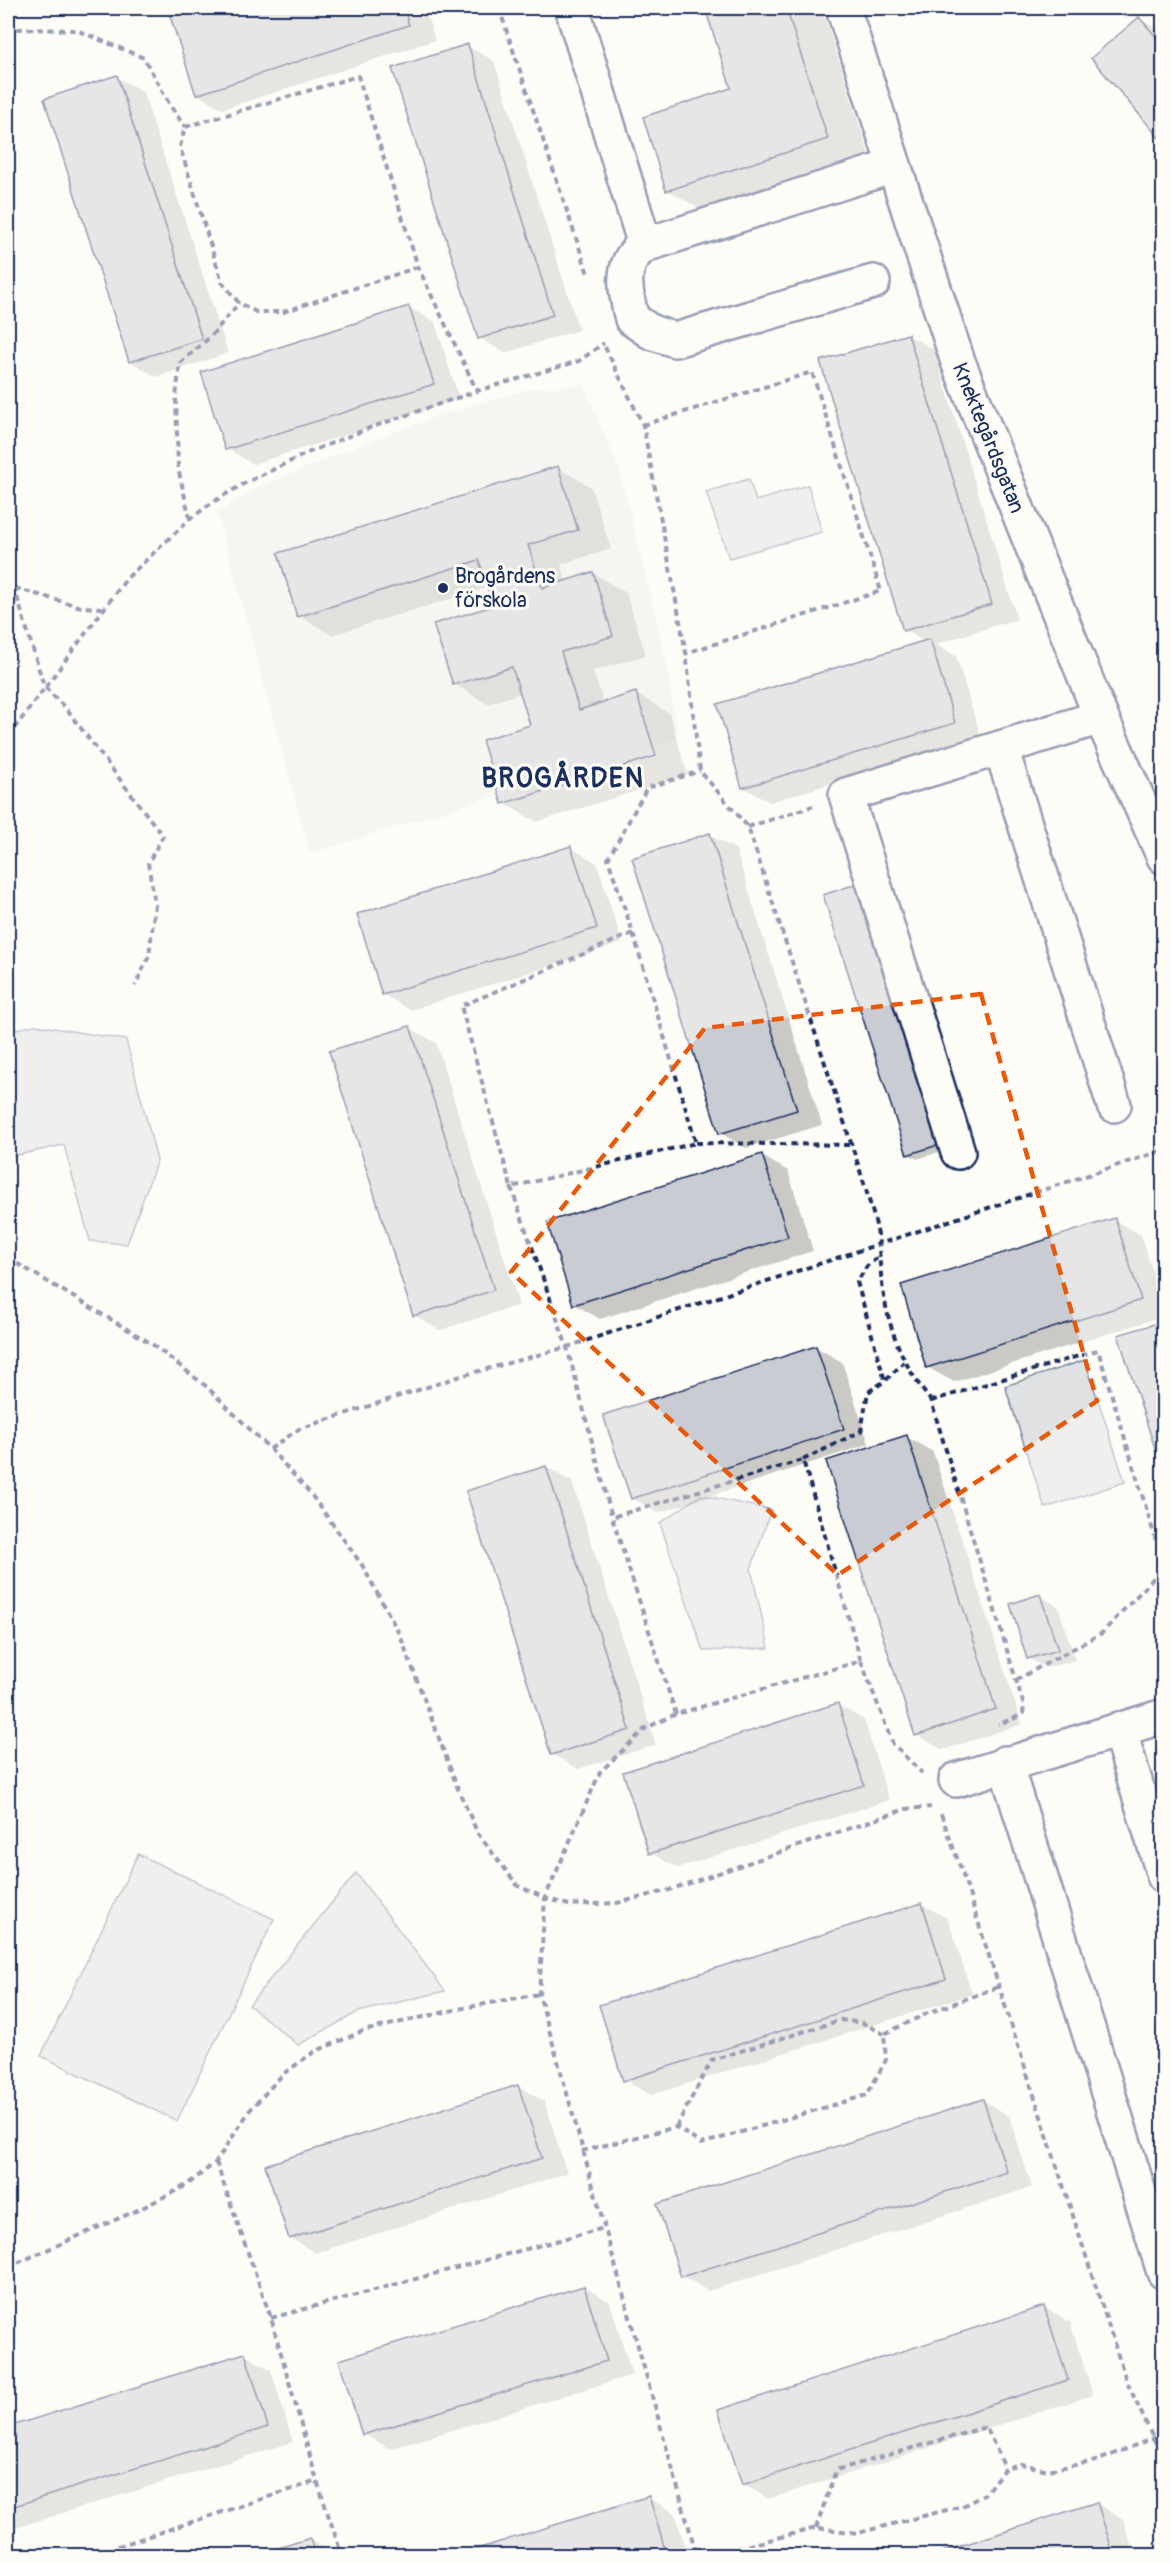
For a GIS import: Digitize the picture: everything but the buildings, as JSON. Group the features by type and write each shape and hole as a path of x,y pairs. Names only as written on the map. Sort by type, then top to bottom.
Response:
{"street":[{"path":"572,8 645,245"},
{"name":"Knektegårdsgatan","path":"843,8 957,359 1101,717 1164,857"},
{"path":"873,282 675,340 651,332 632,319 626,294 626,269 635,251 645,245 894,166"},
{"path":"958,1152 846,795 1101,717"},
{"path":"1001,748 1114,1105"},
{"path":"941,1779 1005,1763 1164,1716"},
{"path":"1119,1728 1164,1876"},
{"path":"1005,1763 1164,2272"}],"path":[{"path":"499,8 589,276"},
{"path":"8,23 18,29 76,30 144,58 171,107 185,127 180,147 222,282 239,303 256,312 283,312 418,267"},
{"path":"185,127 358,76 418,267 477,391"},
{"path":"190,519 178,468 176,397 180,363 211,336 239,303"},
{"path":"603,332 604,344 643,425 686,653 700,771 748,827 866,1186 879,1245 877,1257 888,1320 904,1362 931,1401 1024,1706 1023,1713 994,1726"},
{"path":"8,737 127,578 190,519 245,483 312,451 372,427 477,391 579,361 604,344"},
{"path":"643,425 812,372 881,591 686,653"},
{"path":"8,567 44,686 67,710 164,836 148,863 155,905 148,956 135,986"},
{"path":"14,588 81,607 104,609"},
{"path":"696,1143 633,933 608,859 647,788 700,771"},
{"path":"748,827 846,795"},
{"path":"633,933 461,1006 512,1187 567,1347 612,1517 676,1714"},
{"path":"512,1187 696,1143 852,1145"},
{"path":"270,1449 299,1428 461,1376 567,1347 1164,1150"},
{"path":"877,1257 867,1266 857,1282 885,1381"},
{"path":"8,1258 152,1344 207,1387 270,1449 310,1493 362,1565 400,1635 458,1789 478,1834 518,1886 545,1898 569,1905 617,1903 666,1891 906,1809 939,1806 1126,2380 1164,2456"},
{"path":"931,1401 1098,1350 1164,1567 1102,1633 1016,1680"},
{"path":"612,1517 803,1460 861,1431 868,1392 885,1381 904,1362"},
{"path":"803,1460 861,1661 893,1744 941,1779"},
{"path":"697,2556 538,1994 545,1898 600,1772 646,1728 676,1714 861,1661"},
{"path":"884,2034 928,2013 998,1987"},
{"path":"8,2267 140,2209 186,2185 216,2162 250,2110 283,2074 314,2052 363,2031 538,1994"},
{"path":"582,2151 676,2127 712,2060 841,2020 863,2023 884,2034"},
{"path":"676,2127 701,2144 867,2095 886,2060 884,2034"},
{"path":"216,2162 271,2318 317,2481 342,2556"},
{"path":"271,2318 604,2228"},
{"path":"816,2528 836,2470 986,2427 1005,2468"},
{"path":"707,2556 816,2528 858,2533 962,2506 984,2495 1005,2468 1021,2464 1048,2470 1096,2461 1154,2440 1164,2434"},
{"path":"87,2556 317,2481"}],"highlighted area":[{"path":"981,994 1097,1401 838,1575 511,1272 705,1028"}],"shaded area":[{"name":"Brogårdens förskola","path":"584,385 620,472 667,663 677,738 310,854 217,513 259,487 367,442 446,413 529,389"},
{"path":"749,479 756,501 808,485 822,532 729,558 706,492"},
{"path":"35,1025 126,1040 157,1160 127,1244 90,1241 64,1145 8,1157 8,1031"},
{"path":"1085,1360 1125,1482 1045,1508 1005,1386"},
{"path":"701,1495 771,1510 751,1569 769,1648 703,1651 660,1523"},
{"path":"138,1854 274,1919 177,2121 41,2056"},
{"path":"356,1873 445,1991 358,2012 298,2045 249,2005"}],"place":[{"name":"Brogårdens förskola","path":"443,588"}],"district":[{"name":"BROGÅRDEN","path":"563,778"}]}
